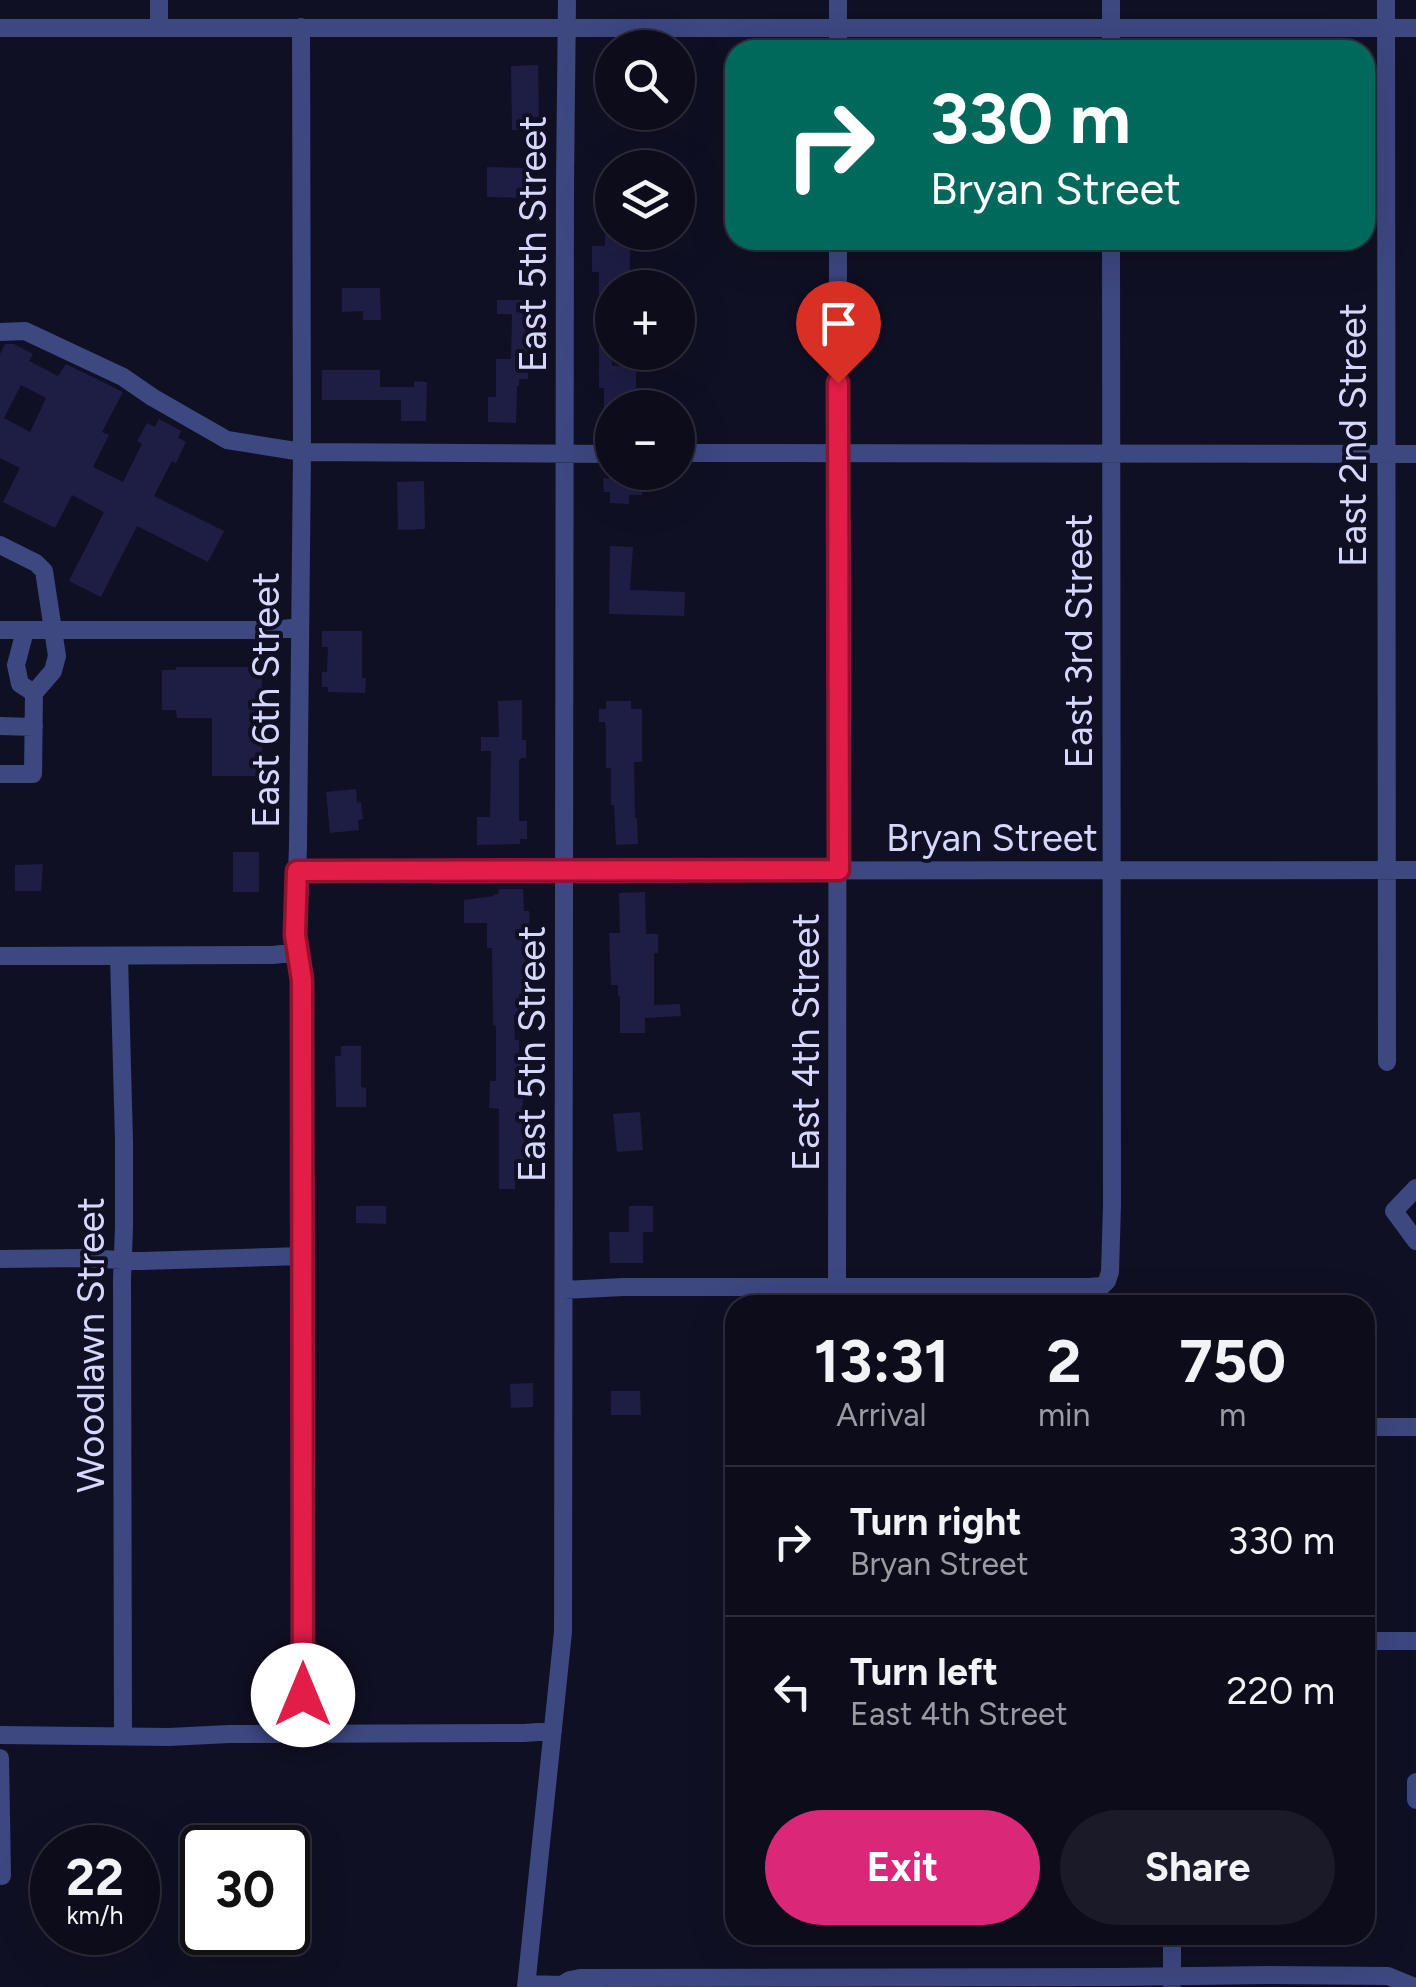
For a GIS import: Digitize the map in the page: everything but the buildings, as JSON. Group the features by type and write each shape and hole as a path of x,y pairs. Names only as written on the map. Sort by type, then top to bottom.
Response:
{"street":[{"path":"159,0 159,27"},
{"name":"East 5th Street","path":"526,1986 563,1632 568,0"},
{"path":"838,0 838,40"},
{"path":"1111,0 1111,40"},
{"name":"East 2nd Street","path":"1386,0 1386,870"},
{"name":"East 6th Street","path":"301,27 302,452 295,935 302,980 304,1733"},
{"path":"0,28 1416,28"},
{"name":"East 4th Street","path":"837,1295 838,250"},
{"name":"East 3rd Street","path":"865,1295 1102,1286 1110,1272 1111,250"},
{"path":"0,332 25,331 107,369 227,440 302,452 595,454"},
{"path":"695,453 1416,454"},
{"path":"0,545 44,571 57,656 53,671 34,693 33,774 0,774"},
{"path":"0,630 274,630 300,626"},
{"path":"25,631 16,665 20,684 34,693"},
{"path":"0,726 34,727"},
{"path":"1386,870 1387,1062"},
{"name":"Bryan Street","path":"297,871 1416,870"},
{"path":"0,956 297,952"},
{"name":"Woodlawn Street","path":"118,956 124,1141 123,1735"},
{"path":"1416,1188 1394,1211 1416,1240"},
{"path":"0,1259 302,1256"},
{"path":"564,1290 623,1287 813,1295"},
{"path":"1375,1427 1416,1427"},
{"path":"1375,1642 1416,1640"},
{"path":"0,1735 169,1737 554,1730"},
{"path":"0,1758 2,1876"},
{"path":"1416,1782 1416,1800"},
{"path":"1172,1945 1172,1981"},
{"path":"526,1986 562,1985 580,1978 1172,1981 1388,1976 1415,1987"}],"route":[{"path":"303,1695 302,980 295,935 297,871 839,870 838,383"}]}
